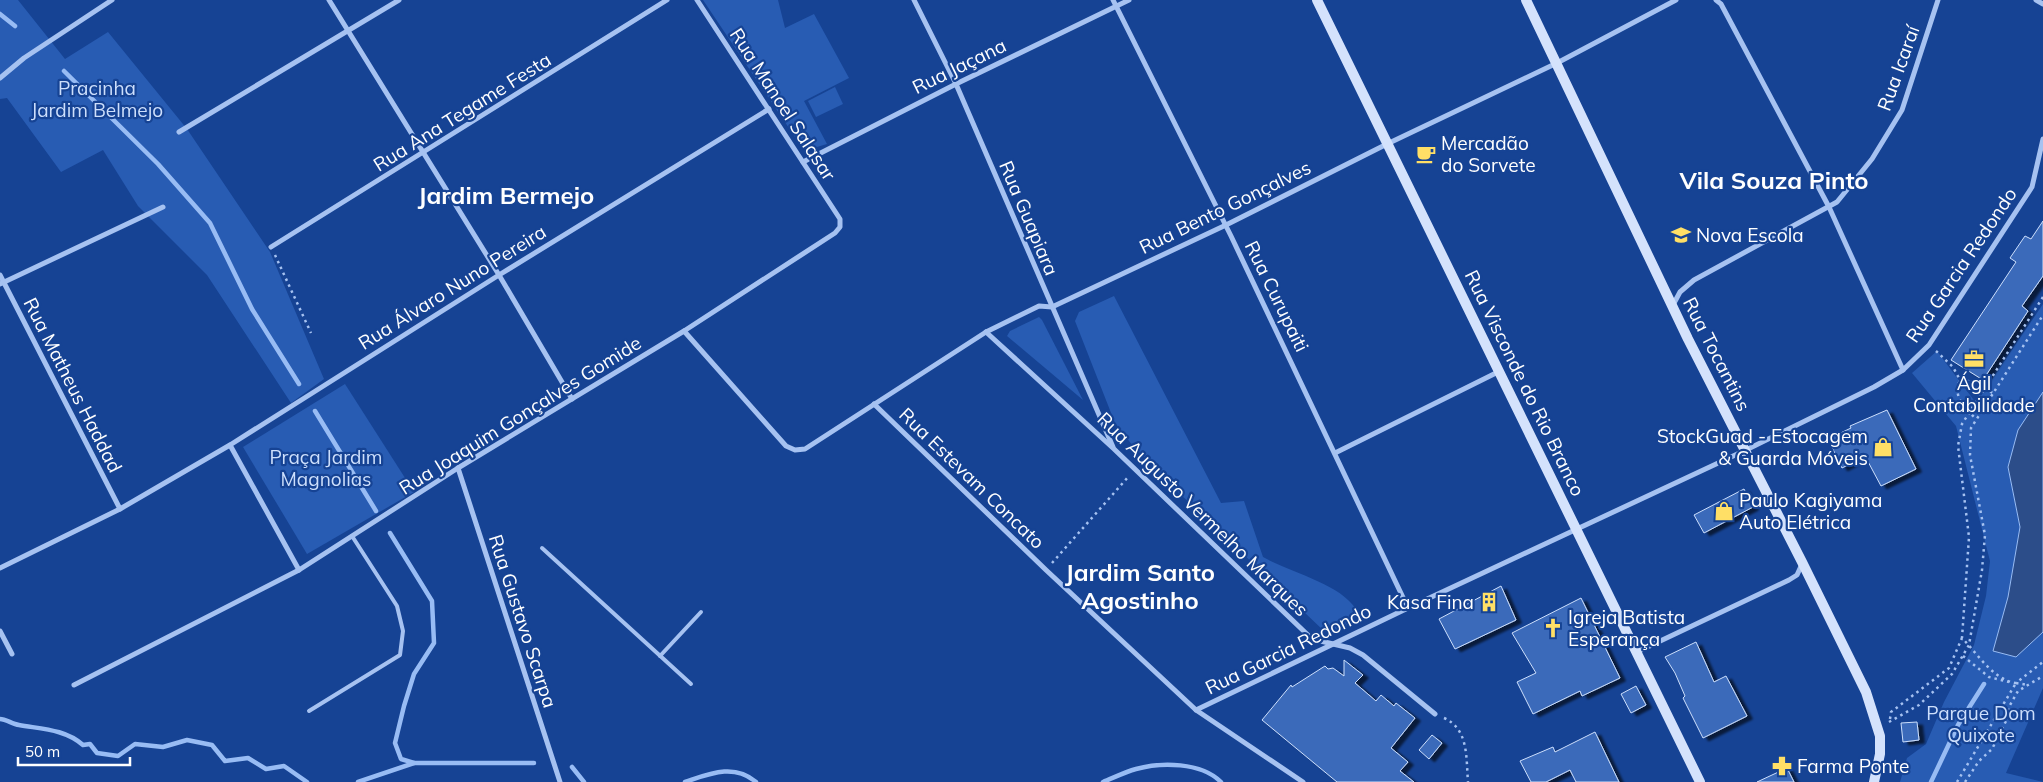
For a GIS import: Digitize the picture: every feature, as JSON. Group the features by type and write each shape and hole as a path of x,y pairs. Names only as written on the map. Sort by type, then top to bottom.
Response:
{"main road":[{"name":"Rua Visconde do Rio Branco","path":"1317,0 1700,782"},
{"name":"Rua Tocantins","path":"1526,0 1673,306 1866,692 1880,736 1880,754 1874,782"}],"street":[{"path":"0,78 24,58 112,0"},
{"path":"329,0 499,274 572,399"},
{"path":"180,132 399,0"},
{"name":"Rua Ana Tegame Festa","path":"271,248 667,0"},
{"name":"Rua Manoel Salasar","path":"697,0 840,219 840,227"},
{"name":"Rua Guapiara","path":"914,0 956,84 1114,449"},
{"name":"Rua Curupaiti","path":"1113,0 1226,225 1408,608"},
{"name":"Rua Jaçana","path":"803,162 956,84 1129,0"},
{"name":"Rua Bento Gonçalves","path":"684,331 786,446 795,450 805,449 986,332 1039,306 1052,307 1226,225 1387,144 1557,63 1676,0"},
{"path":"1716,0 1721,4 1829,208 1903,370"},
{"name":"Rua Icaraí","path":"1673,306 1680,292 1694,280 1837,202 1872,159 1902,110 1938,0"},
{"path":"2036,0 2043,4"},
{"name":"Rua Álvaro Nuno Pereira","path":"0,568 120,509 230,446 499,274 768,109"},
{"name":"Rua Garcia Redondo","path":"1196,710 1408,608 1746,450 1874,387 1903,370 1929,345 2032,187 2043,139"},
{"path":"2,283 162,207"},
{"name":"Rua Joaquim Gonçalves Gomide","path":"74,685 299,570 458,468 684,331 836,233 840,227"},
{"name":"Rua Matheus Haddad","path":"0,275 2,283 120,509"},
{"name":"Rua Augusto Vermelho Marques","path":"986,332 1114,449 1312,638 1350,648 1363,655 1435,714"},
{"path":"1335,453 1500,371"},
{"name":"Rua Estevam Concato","path":"874,404 1046,570 1196,710 1303,782"},
{"path":"230,446 299,570"},
{"name":"Rua Gustavo Scarpa","path":"458,468 560,782"},
{"path":"1637,652 1789,580 1797,575 1802,562"},
{"path":"0,631 12,654"}],"lane":[{"path":"309,711 400,655 403,631 397,606 352,536"},
{"path":"542,548 691,684"},
{"path":"660,656 701,612"}],"path":[{"path":"271,248 311,333"},
{"path":"1890,727 1891,712 1949,668 1962,638 1969,537 1958,446 1962,424 2043,297"},
{"path":"1880,736 1890,720 1919,705 1952,674 1969,645 1982,570 1985,535 1970,455 1971,428 2043,315"},
{"path":"1929,345 1953,367 1960,380 1956,393 1976,419"},
{"path":"1960,380 1968,381 1993,393"},
{"path":"1046,570 1135,469"},
{"path":"1962,638 1992,671 2012,682"},
{"path":"1963,656 1989,677 2029,685"},
{"path":"1957,782 2016,683 2043,662"},
{"path":"1965,782 1979,761 1992,749 2006,720 2010,705 2018,691 2043,676"},
{"path":"1435,714 1452,721 1459,728 1465,743 1468,782"}],"green space":[{"name":"Pracinha Jardim Belmejo","path":"0,0 18,0 65,59 108,32 187,129 270,252 324,379 291,403 207,275 138,206 103,150 61,172 7,98 0,99"},
{"path":"703,0 778,0 785,28 814,14 849,78 804,101 827,144 810,149 801,146"},
{"path":"835,87 843,104 816,117 808,101"},
{"path":"1114,296 1221,503 1244,501 1263,557 1326,585 1348,600 1356,609 1354,620 1337,632 1325,632 1178,492 1133,446 1115,423 1075,321 1079,312"},
{"name":"Parque Dom Quixote","path":"2043,304 2043,688 2006,773 2043,782 1900,782 1907,758 1926,744 1944,702 1974,645 1986,596 1990,561 1956,426 1912,373 1937,351 1976,403"},
{"path":"1039,317 1083,400 1007,336 1010,331"},
{"name":"Praça Jardim Magnolias","path":"345,384 414,492 307,554 243,447"}],"shaded area":[{"path":"2043,392 2043,632 2016,657 1993,651 2008,597 2020,527 2008,467 2018,430"}],"building":[{"path":"2043,221 2043,276 2022,306 2028,311 1983,380 1951,360 2016,262 2010,258 2025,236 2031,239"},
{"name":"StockGuad - Estocagem & Guarda Móveis","path":"1887,410 1916,469 1881,486 1865,456 1842,468 1828,439 1851,428 1850,426"},
{"name":"Paulo Kagiyama Auto Elétrica","path":"1744,489 1753,507 1704,533 1694,515"},
{"name":"Kasa Fina","path":"1501,586 1516,620 1455,649 1439,619"},
{"path":"1581,598 1620,678 1582,696 1580,691 1533,714 1517,682 1536,673 1512,633"},
{"path":"1696,642 1714,682 1726,676 1747,716 1703,738 1683,698 1685,696 1675,673 1665,657"},
{"path":"1344,660 1363,675 1355,683 1376,701 1381,695 1394,706 1396,703 1415,718 1391,748 1408,762 1400,771 1414,782 1337,782 1262,720 1291,685 1292,687 1325,666 1328,669 1333,668 1344,676"},
{"path":"1636,686 1646,705 1631,713 1621,694"},
{"path":"1917,722 1919,740 1903,742 1901,723"},
{"path":"1595,732 1619,782 1576,782 1570,770 1546,782 1531,782 1520,761 1553,747 1555,752"},
{"path":"1432,735 1442,743 1429,759 1419,750"},
{"name":"Farma Ponte","path":"1787,768 1794,782 1757,782"}],"waterway":[{"path":"0,14 15,26"},
{"path":"64,71 158,164 210,223 252,309 299,384"},
{"path":"315,411 376,511"},
{"path":"390,533 432,601 434,643 414,674 395,743 401,759 414,763"},
{"path":"1931,782 1958,725 1984,684"},
{"path":"0,719 61,733 83,745 90,744 97,753 118,756 135,744 163,747 187,740 212,745 225,761 248,758 266,769 284,766 307,782"},
{"path":"358,782 414,763 534,763"},
{"path":"1103,782 1123,773 1157,765 1192,767 1213,775 1221,782"},
{"path":"572,767 584,782"},
{"path":"685,782 721,772 739,773 748,776 756,782"}],"place":[{"name":"Mercadão do Sorvete","path":"1426,154"},
{"name":"Nova Escola","path":"1681,235"},
{"name":"Ágil Contabilidade","path":"1974,359"},
{"name":"StockGuad - Estocagem & Guarda Móveis","path":"1883,447"},
{"name":"Paulo Kagiyama Auto Elétrica","path":"1724,511"},
{"name":"Kasa Fina","path":"1489,602"},
{"name":"Igreja Batista Esperança","path":"1553,628"},
{"name":"Farma Ponte","path":"1782,766"}],"district":[{"name":"Vila Souza Pinto","path":"1774,181"},
{"name":"Jardim Bermejo","path":"506,196"},
{"name":"Jardim Santo Agostinho","path":"1140,587"}]}
